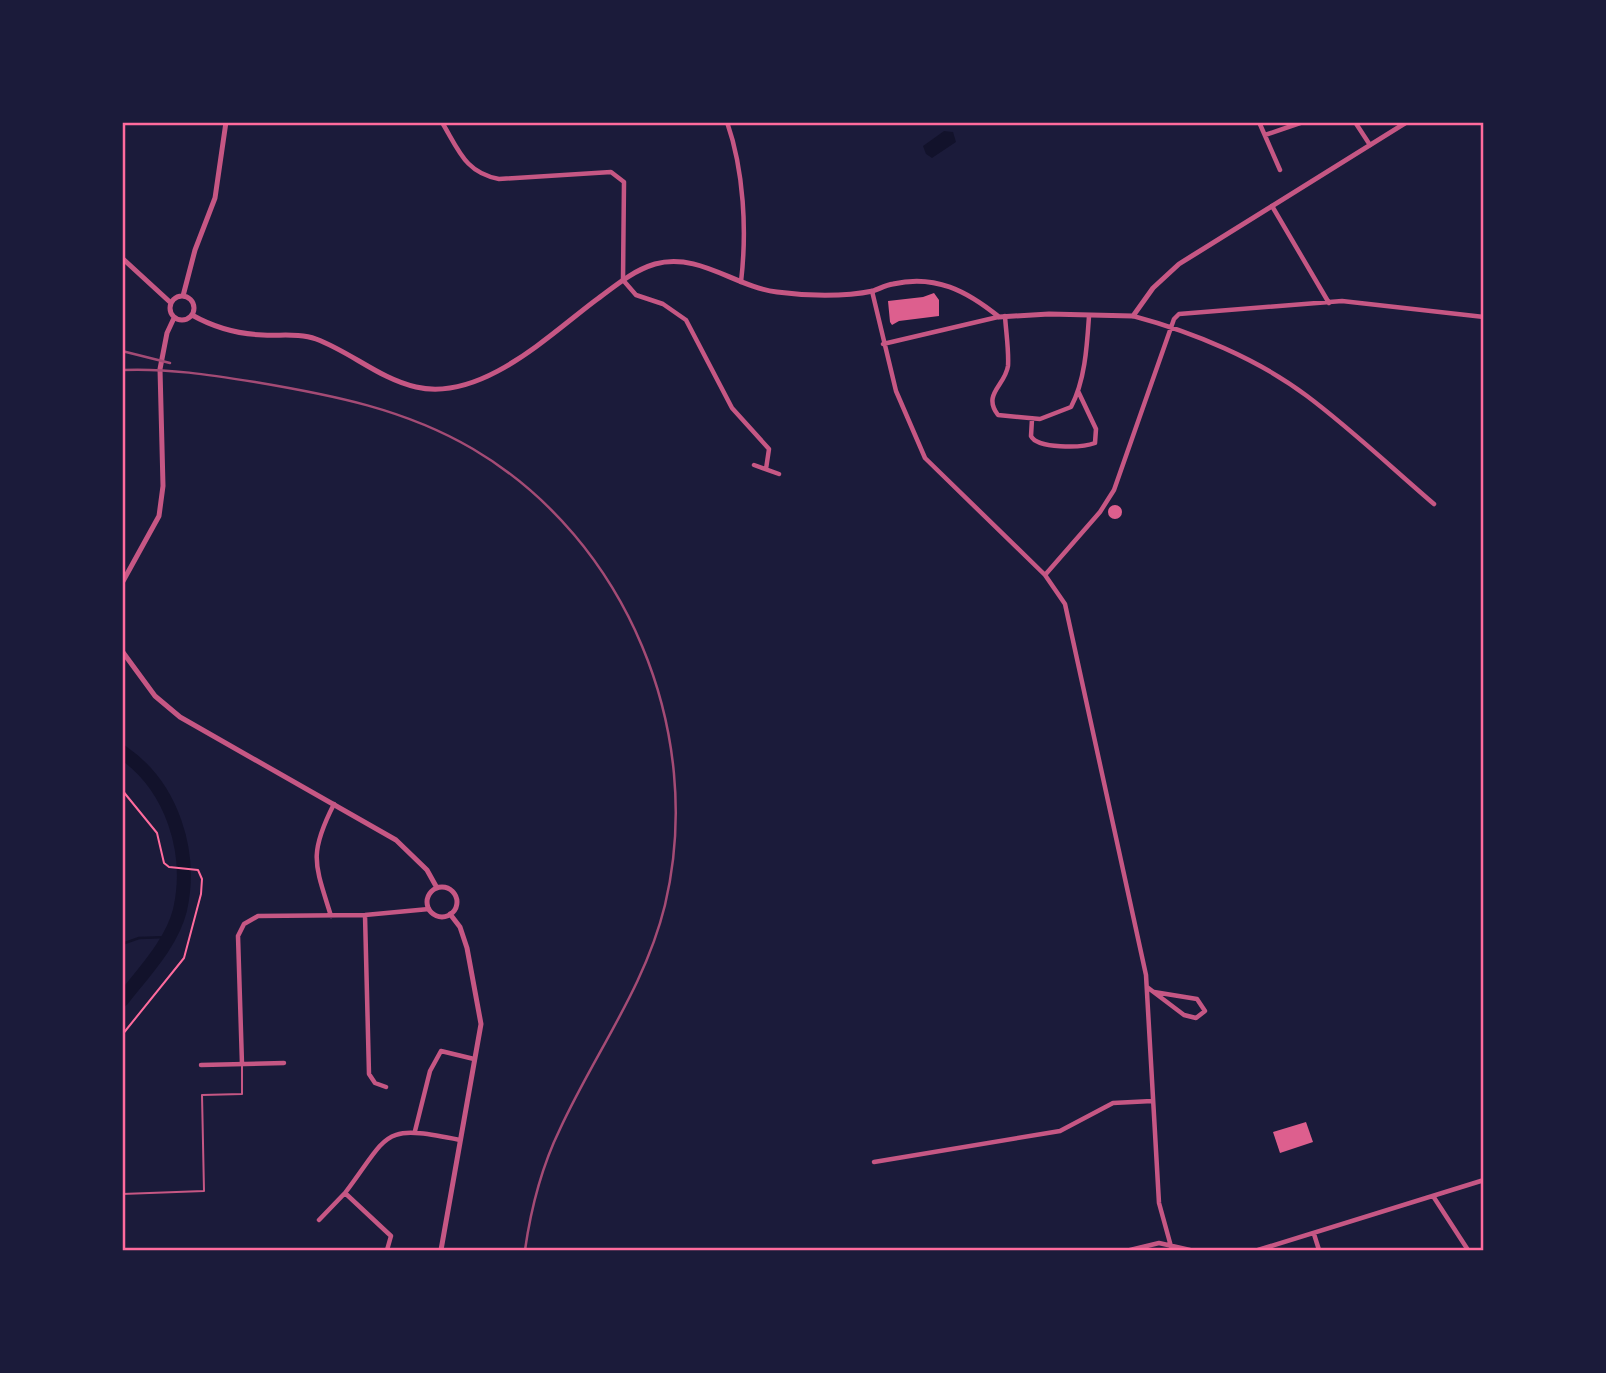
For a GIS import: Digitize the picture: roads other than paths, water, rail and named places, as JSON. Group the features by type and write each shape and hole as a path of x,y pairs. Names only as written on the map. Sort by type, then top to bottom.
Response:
{"street":[{"path":"183,296 195,250 215,198 226,122"},
{"path":"727,122 738,164 744,253 741,282"},
{"path":"1259,122 1280,170"},
{"path":"1265,135 1303,122"},
{"path":"1355,122 1370,145"},
{"path":"443,124 468,165 482,176 499,179 611,172 624,183 623,280 636,295 663,304 686,320 732,408 769,449 766,469"},
{"path":"1133,316 1153,288 1179,264 1404,124"},
{"path":"1272,206 1329,303"},
{"path":"122,258 170,303"},
{"path":"192,315 209,324 241,333 316,339 403,384 427,389 452,389 473,383 501,369 623,280 644,268 672,262 704,266 764,290 789,293 872,291 893,284 939,283 974,296 1002,316 1008,369 992,394 991,403 998,415 1032,419 1051,417 1070,407 1078,391 1089,316"},
{"path":"872,291 896,391 925,458 1045,575 1065,604 1147,987 1159,1203 1171,1249"},
{"path":"174,318 170,303 174,298 183,296 193,303 192,315"},
{"path":"1045,575 1100,512 1114,490 1171,327 1179,314 1342,301 1483,317"},
{"path":"174,318 184,320 192,315"},
{"path":"883,344 1002,316 1133,316 1171,327 1257,365 1293,386 1434,504"},
{"path":"122,583 159,516 163,486 160,369 167,333 174,318"},
{"path":"1032,419 1031,436 1038,443 1077,447 1095,443 1096,429 1078,391"},
{"path":"754,465 779,474"},
{"path":"122,651 155,696 180,717 396,840 420,862 437,888"},
{"path":"331,916 320,880 316,844 320,829 335,803"},
{"path":"437,888 449,889 454,895 456,906 450,914 438,916 429,909 427,897 437,888"},
{"path":"242,1064 240,930 258,916 365,915 429,909"},
{"path":"440,1251 481,1024 475,980 460,927 450,914"},
{"path":"365,915 369,1074 376,1083 386,1087"},
{"path":"1147,987 1184,1015 1196,1017 1205,1011 1198,999 1154,992"},
{"path":"415,1131 430,1071 441,1051 474,1059"},
{"path":"201,1065 284,1063"},
{"path":"874,1162 1060,1131 1112,1103 1152,1101"},
{"path":"319,1220 345,1194 388,1137 399,1132 415,1131 460,1140"},
{"path":"1258,1251 1483,1180"},
{"path":"345,1194 391,1236 387,1251"},
{"path":"1433,1196 1468,1251"},
{"path":"1314,1234 1319,1251"},
{"path":"1130,1251 1147,1244 1191,1251"}],"lane":[{"path":"122,1194 204,1191 202,1096 242,1094 242,1064"}],"waterway":[{"path":"122,752 154,783 166,802 181,843 183,866 180,910 171,934 122,1000"},
{"path":"122,944 139,938 168,937"}],"railway":[{"path":"122,351 170,363"},
{"path":"122,370 189,373 312,392 367,405 421,423 447,435 473,449 527,488 574,534 612,588 642,646 663,709 674,774 675,839 665,905 656,935 632,992 547,1158 530,1219 525,1250"}]}
